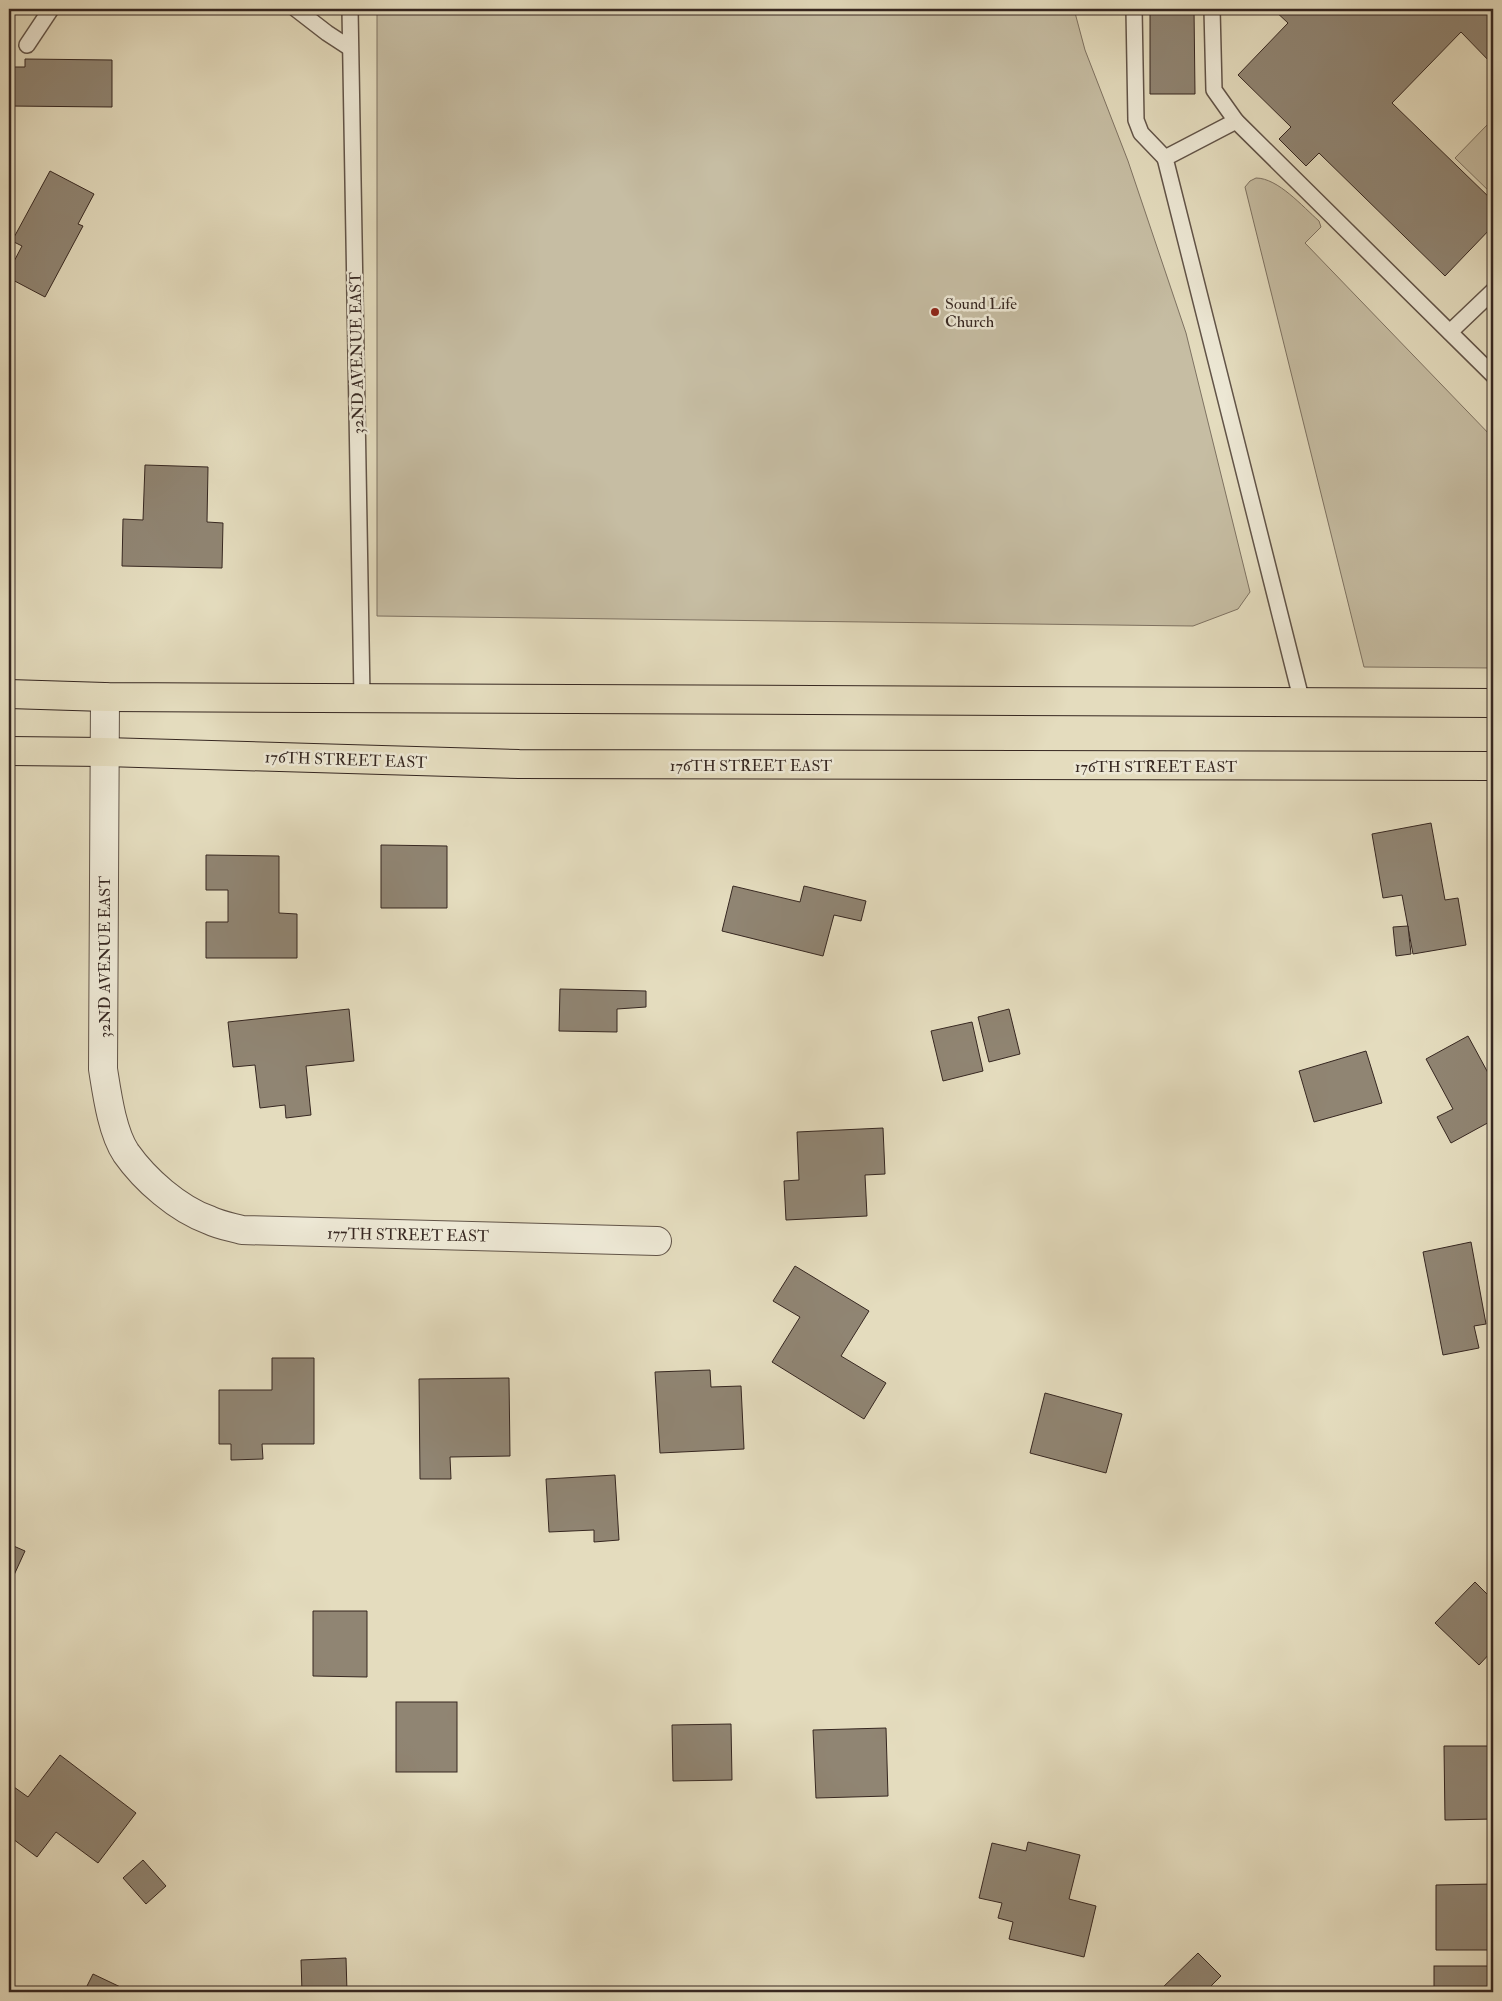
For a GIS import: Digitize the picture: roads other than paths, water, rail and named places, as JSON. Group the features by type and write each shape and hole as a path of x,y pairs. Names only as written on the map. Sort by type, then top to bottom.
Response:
{"main road":[{"path":"9,694 105,697 1493,703"},
{"name":"176TH STREET EAST","path":"9,751 519,764 1493,766"}],"street":[{"name":"32ND AVENUE EAST","path":"105,697 103,1069 113,1120 126,1152 152,1184 168,1197"},
{"name":"177TH STREET EAST","path":"168,1197 208,1220 242,1230 657,1241"}],"lane":[{"path":"27,45 51,9"},
{"path":"296,9 350,48"},
{"name":"32ND AVENUE EAST","path":"350,9 362,697"},
{"path":"1134,9 1136,120 1141,133 1165,158 1302,702"},
{"path":"1212,9 1214,90 1236,121 1493,375"},
{"path":"1165,158 1236,121"},
{"path":"1450,332 1493,290"}],"place":[{"name":"Sound Life Church","path":"935,312"}]}
